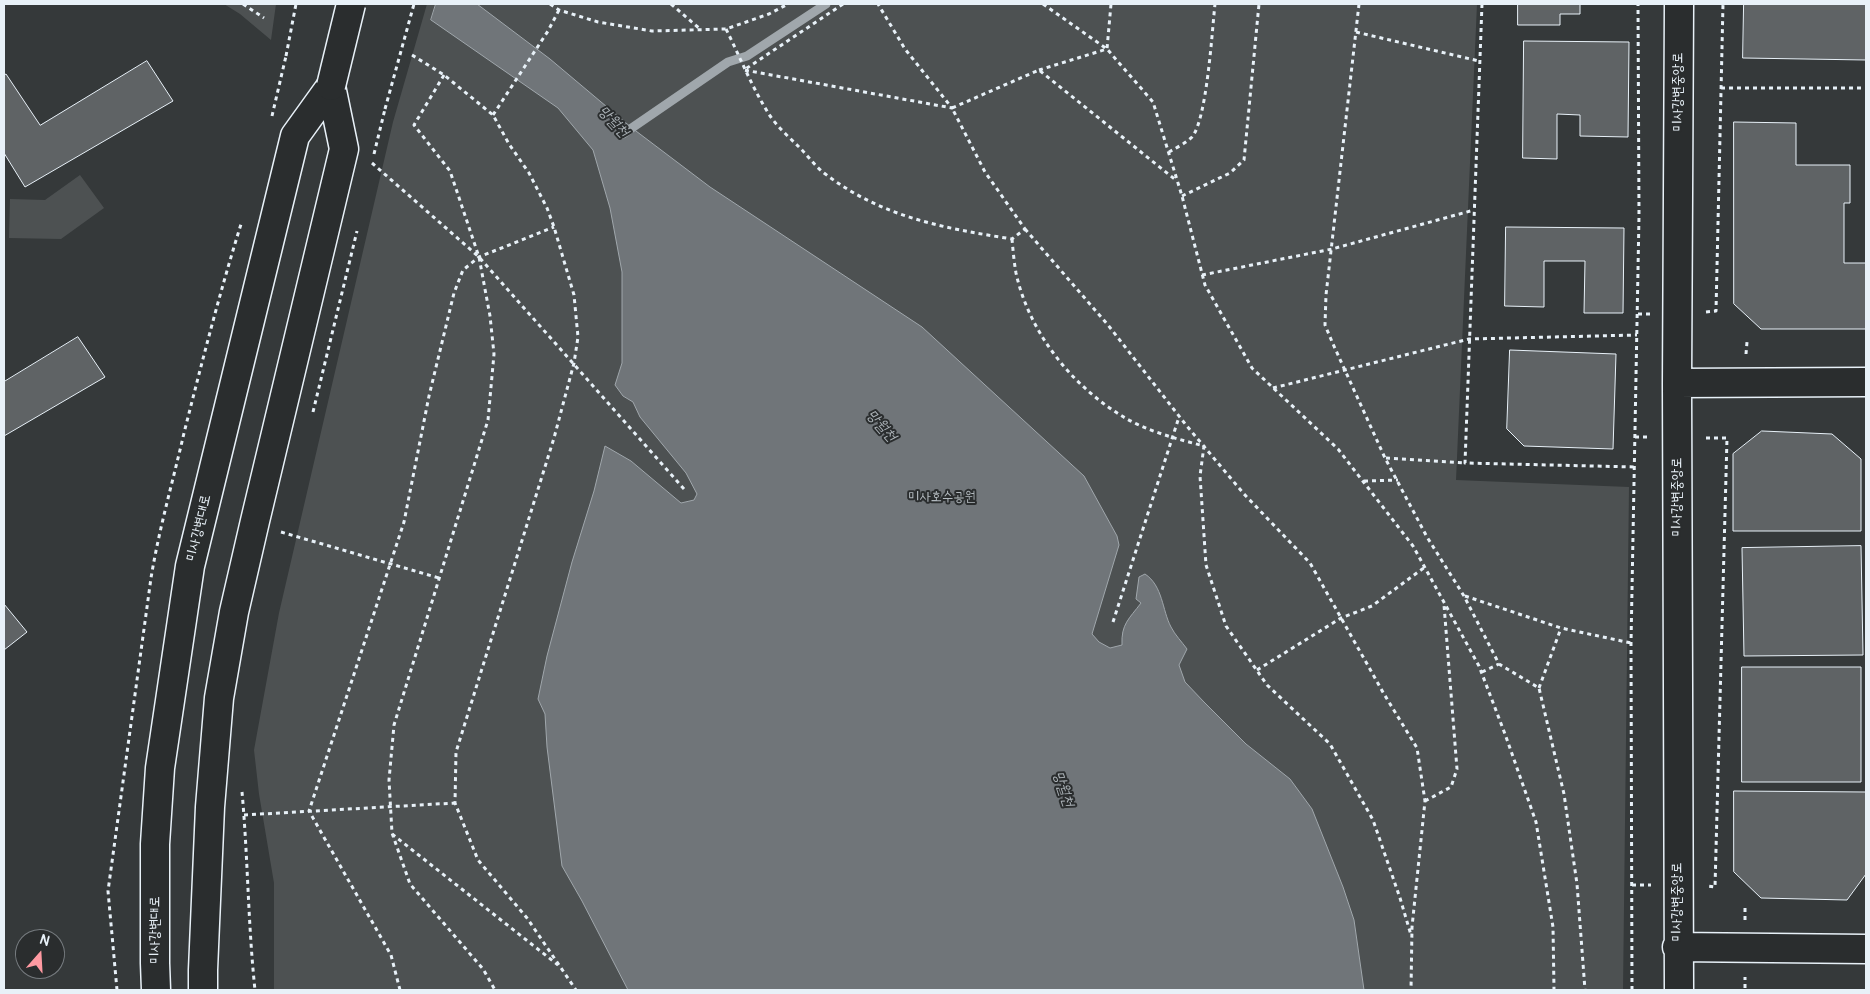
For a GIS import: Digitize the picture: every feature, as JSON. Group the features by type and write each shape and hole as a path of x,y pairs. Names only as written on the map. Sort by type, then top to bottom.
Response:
{"main road":[{"name":"미사강변대로","path":"156,990 154,963 156,844 160,768 190,566 295,136 331,86 351,4"},
{"name":"미사강변중앙로","path":"1679,4 1677,383 1677,947 1679,990"},
{"name":"미사강변대로","path":"203,990 202,970 210,807 219,698 234,612 344,149 331,86"},
{"path":"1677,383 1866,382"},
{"path":"1677,947 1866,949"}],"path":[{"path":"243,4 264,18"},
{"path":"286,56 296,4"},
{"path":"370,172 414,4"},
{"path":"550,4 559,10 598,22 652,31 726,30 769,14 788,4"},
{"path":"671,4 700,30"},
{"path":"744,70 843,4"},
{"path":"878,4 905,49 952,108 984,172 1025,229 1108,325 1244,494 1310,563 1417,748 1425,801 1412,940 1411,990"},
{"path":"1043,4 1107,49 1153,102 1182,196 1205,285 1252,368 1338,449 1413,546 1482,672 1536,822 1554,927 1554,990"},
{"path":"1107,49 1111,4"},
{"path":"1169,152 1191,138 1200,123 1215,4"},
{"path":"1182,196 1230,173 1244,160 1259,4"},
{"path":"1359,4 1326,295 1325,325 1386,458 1427,536 1464,596 1499,664 1539,688"},
{"path":"1465,463 1482,4"},
{"path":"1632,990 1631,643 1637,335 1638,4"},
{"path":"1716,311 1724,4"},
{"path":"493,115 548,31 559,10"},
{"path":"726,30 744,70 768,113 824,172 858,195 900,215 954,230 1012,239 1025,229"},
{"path":"1356,32 1480,61"},
{"path":"744,70 952,108 1039,70 1107,49"},
{"path":"412,55 444,75 493,115 509,144 529,173 547,208 574,295 578,337 574,363 551,447 456,752 456,802 478,860 527,918 576,990"},
{"path":"1039,70 1178,182"},
{"path":"444,75 414,125 450,171 480,257 494,354 488,420 394,725 389,780 390,807 392,833 410,884 482,969 495,990"},
{"path":"1721,88 1866,88"},
{"path":"372,163 480,257 684,489"},
{"path":"1202,274 1332,249 1474,210"},
{"path":"400,990 391,955 308,811 404,522 429,396 454,293 463,270 480,257 554,227"},
{"path":"313,413 357,231"},
{"path":"1012,239 1016,273 1026,305 1045,343 1066,369 1092,395 1123,417 1172,438 1204,446"},
{"path":"1273,388 1468,339 1637,335"},
{"path":"1113,622 1180,416"},
{"path":"1715,886 1727,438"},
{"path":"1204,446 1200,476 1206,565 1226,626 1267,685 1330,744 1373,820 1400,898 1412,940"},
{"path":"1386,458 1465,463 1635,467"},
{"path":"1363,482 1398,480"},
{"path":"278,541 283,523"},
{"path":"280,532 439,578"},
{"path":"1257,670 1341,618 1372,606 1425,567"},
{"path":"1464,596 1561,628 1631,643"},
{"path":"1425,801 1451,788 1457,770 1444,602"},
{"path":"1561,628 1539,688 1564,794 1577,884 1584,990"},
{"path":"1482,672 1499,664"},
{"path":"242,789 255,990"},
{"path":"244,815 456,802"},
{"path":"392,833 562,968"}],"green space":[{"path":"224,4 276,4 271,40 240,14"},
{"name":"미사호수공원","path":"427,4 1477,4 1456,480 1629,487 1623,990 274,990 274,883 259,794 254,750 279,613 393,122"},
{"path":"80,175 104,208 61,239 9,238 10,199 45,200"}],"water":[{"name":"망월천","path":"436,4 477,4 550,59 632,128 710,187 922,327 1084,476 1117,536 1119,545 1092,634 1099,642 1110,648 1122,645 1124,627 1141,603 1136,599 1139,577 1145,574 1151,579 1159,592 1171,627 1187,649 1179,665 1185,682 1246,744 1290,779 1312,809 1354,920 1364,990 628,990 562,866 547,747 545,714 538,699 547,656 605,446 631,461 681,503 694,500 697,494 686,473 640,417 633,402 623,396 615,385 622,363 622,272 610,208 593,150 558,108 431,20"}],"building":[{"path":"1518,4 1580,4 1580,14 1560,14 1560,25 1518,25"},
{"path":"1744,4 1866,4 1866,60 1743,58"},
{"path":"1524,41 1629,42 1628,137 1580,136 1580,115 1557,114 1557,159 1523,158"},
{"path":"147,61 173,101 25,187 4,153 4,75 6,74 40,125"},
{"path":"1734,122 1796,123 1796,165 1850,165 1850,203 1844,203 1844,263 1866,263 1866,329 1761,329 1734,304"},
{"path":"1506,227 1624,228 1623,313 1584,313 1585,261 1544,261 1544,307 1505,306"},
{"path":"78,337 105,377 4,436 4,382"},
{"path":"1510,350 1616,354 1613,449 1524,446 1507,429"},
{"path":"1762,431 1832,434 1861,459 1861,531 1733,531 1733,454"},
{"path":"1861,546 1863,655 1744,656 1742,548"},
{"path":"4,604 27,632 4,650"},
{"path":"1742,667 1861,667 1861,782 1742,782"},
{"path":"1734,791 1866,792 1866,874 1847,900 1761,898 1734,872"}],"waterway":[{"name":"망월천","path":"623,134 728,62 747,56 826,4"}]}
